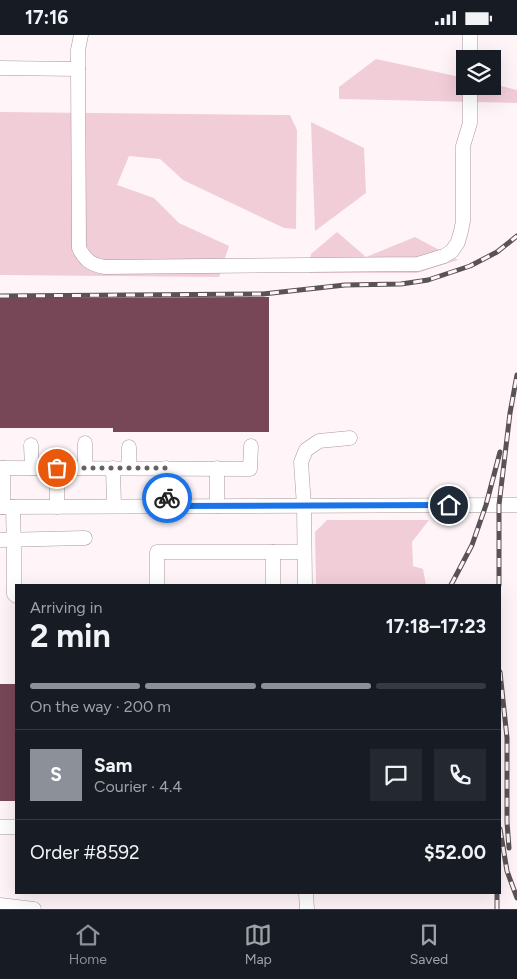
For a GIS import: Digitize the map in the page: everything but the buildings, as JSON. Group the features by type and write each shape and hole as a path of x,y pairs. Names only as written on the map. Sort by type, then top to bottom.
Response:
{"street":[{"path":"81,35 78,49 79,248 88,261 94,265 104,267 418,264 444,256 452,251 458,242 463,221 463,146 470,123 470,95"},
{"path":"470,35 470,50"},
{"path":"0,68 78,69"},
{"path":"305,584 304,506 301,462 306,450 319,441 350,438"},
{"path":"85,443 85,468"},
{"path":"31,445 32,468"},
{"path":"15,595 7,539 1,468 250,469 250,446"},
{"path":"129,447 129,468"},
{"path":"57,468 57,507"},
{"path":"113,468 114,507"},
{"path":"166,468 167,506"},
{"path":"217,468 217,506"},
{"path":"5,507 517,505"},
{"path":"7,539 85,539"},
{"path":"157,584 157,552 304,552"},
{"path":"273,552 273,584"},
{"path":"0,827 15,827"},
{"path":"306,894 307,909"},
{"path":"0,905 25,909"}],"shaded area":[{"path":"376,59 456,76 456,95 501,95 501,86 517,90 517,103 339,99 339,87"},
{"path":"0,112 290,115 297,130 296,229 284,228 183,180 160,159 129,156 117,185 154,198 179,223 229,246 219,277 0,275"},
{"path":"311,122 364,148 366,193 315,231"},
{"path":"337,232 366,257 415,237 458,260 417,273 309,273 311,254"},
{"path":"327,520 429,520 412,542 413,566 423,569 426,584 316,584 315,532"}],"railway":[{"path":"0,296 263,294 345,285 401,284 428,280 470,266 497,252 517,236"},
{"path":"499,584 499,505 510,413 517,375"},
{"path":"452,584 472,545 486,505 500,452"},
{"path":"501,681 507,738 507,822 509,848"},
{"path":"501,835 507,871 517,898"},
{"path":"497,894 497,909"}],"way so far":[{"path":"57,468 166,468 167,498"}],"route":[{"path":"167,498 167,506 449,505"}]}
